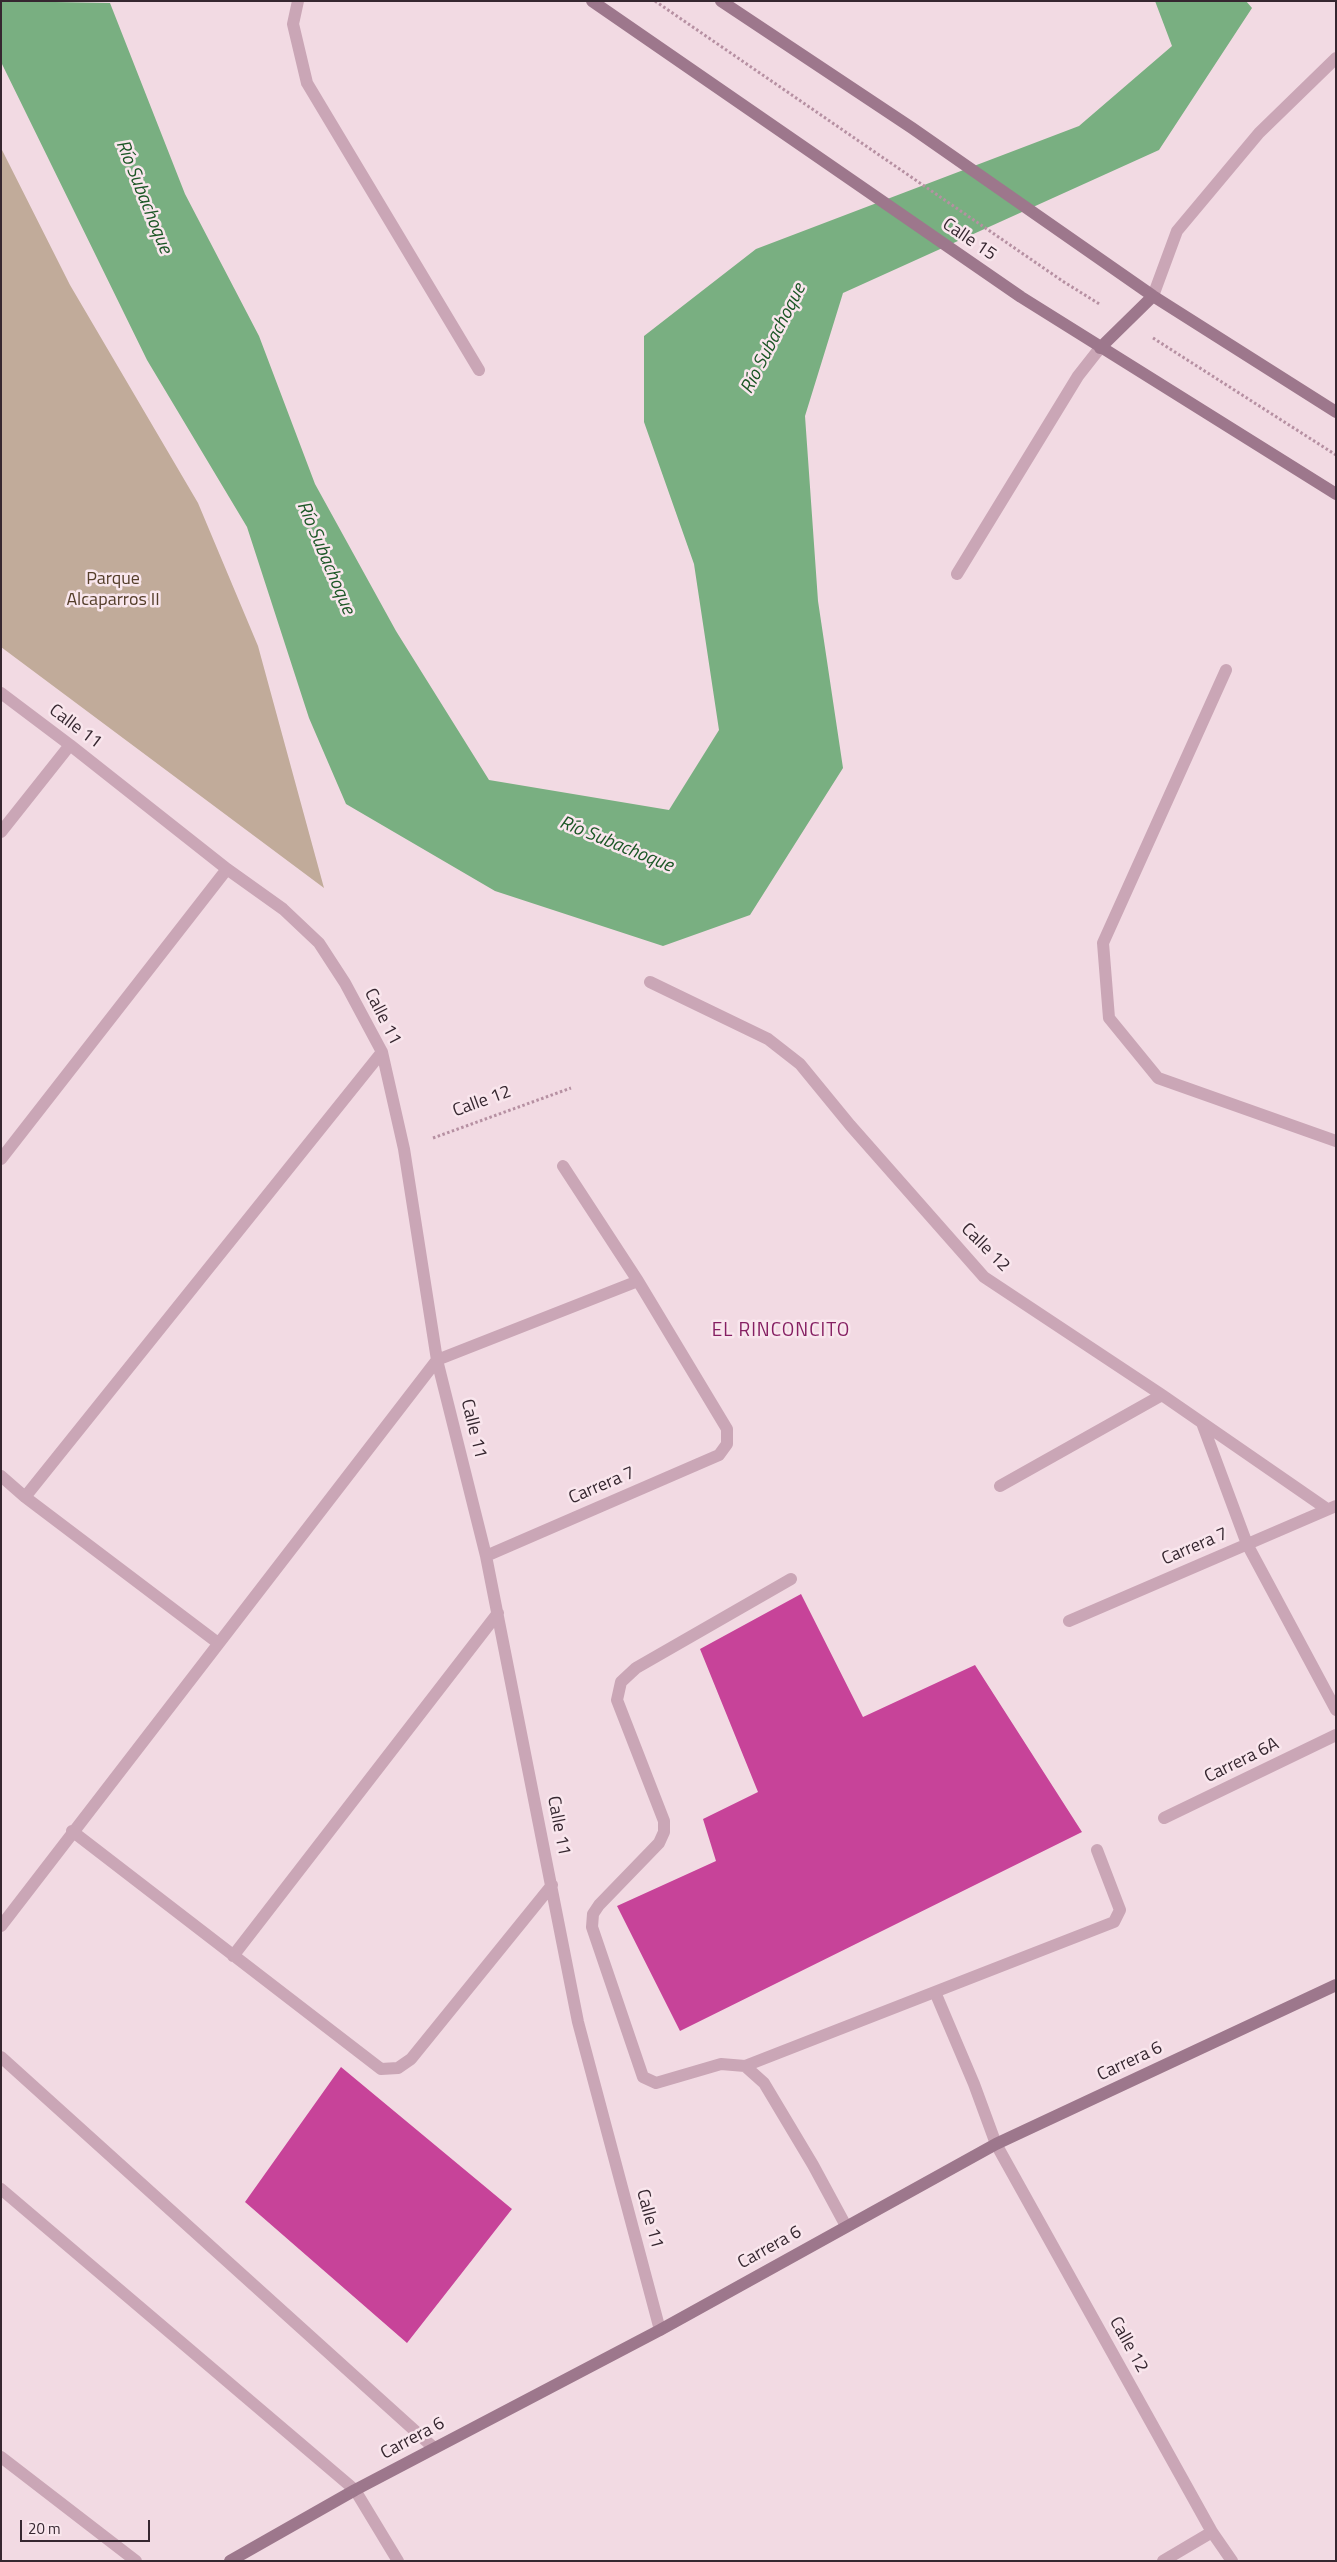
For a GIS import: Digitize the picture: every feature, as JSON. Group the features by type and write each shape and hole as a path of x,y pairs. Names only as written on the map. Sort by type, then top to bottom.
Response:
{"street":[{"path":"298,1 293,24 307,83 478,370"},
{"name":"Calle 15","path":"592,1 1021,297 1336,494"},
{"path":"721,1 912,128 1153,296 1336,412"},
{"path":"957,574 1078,376 1100,348 1153,296 1177,230 1259,133 1336,58"},
{"path":"1226,670 1103,944 1109,1018 1158,1078 1336,1141"},
{"name":"Calle 11","path":"1,694 70,744 227,869 282,909 319,943 345,983 382,1052 404,1149 437,1360 486,1556 578,2022 660,2330"},
{"path":"1,832 70,744"},
{"path":"1,1158 227,869"},
{"name":"Calle 12","path":"650,982 768,1039 800,1064 850,1125 984,1276 1202,1423 1331,1507"},
{"path":"25,1497 382,1052"},
{"path":"1,1926 72,1831 437,1360 638,1281 563,1166"},
{"name":"Carrera 7","path":"486,1556 719,1455 727,1444 727,1429 638,1281"},
{"path":"1000,1486 1162,1395"},
{"path":"1202,1423 1247,1544 1336,1710"},
{"path":"1,1476 25,1497 218,1644"},
{"name":"Carrera 7","path":"1069,1621 1331,1507"},
{"path":"791,1579 636,1668 621,1682 617,1700 664,1821 664,1832 659,1843 593,1914 592,1927 644,2077 656,2083 721,2064 745,2066 1114,1922 1120,1910 1097,1850"},
{"path":"233,1956 498,1613"},
{"name":"Carrera 6A","path":"1164,1818 1336,1735"},
{"path":"72,1831 381,2070 398,2068 410,2059 552,1885"},
{"name":"Carrera 6","path":"230,2561 355,2490 660,2330 996,2144 1336,1985"},
{"name":"Calle 12","path":"935,1992 974,2084 996,2144 1212,2532 1232,2561"},
{"path":"1,2057 434,2448"},
{"path":"745,2066 764,2083 846,2226"},
{"path":"1,2189 355,2490 398,2561"},
{"path":"1,2457 136,2561"},
{"path":"1163,2561 1212,2532"}],"path":[{"path":"655,1 1064,282 1336,455"},
{"name":"Calle 12","path":"404,1149 571,1088"}],"green space":[{"name":"Parque Alcaparros II","path":"1,148 70,285 198,503 258,646 324,888 1,647"}],"water":[{"name":"Río Subachoque","path":"1,1 110,3 185,194 259,336 315,484 396,631 489,780 669,810 719,730 694,564 644,422 644,336 756,249 1079,126 1172,46 1155,1 1246,1 1252,8 1159,150 843,293 805,416 818,601 843,768 750,915 663,946 495,891 346,804 309,718 247,527 147,360 1,62"}],"building":[{"path":"801,1594 863,1717 975,1665 1082,1832 680,2031 617,1906 716,1861 703,1819 758,1792 700,1649"},
{"path":"341,2067 512,2209 407,2343 245,2202"}],"district":[{"name":"EL RINCONCITO","path":"781,1331"}]}
